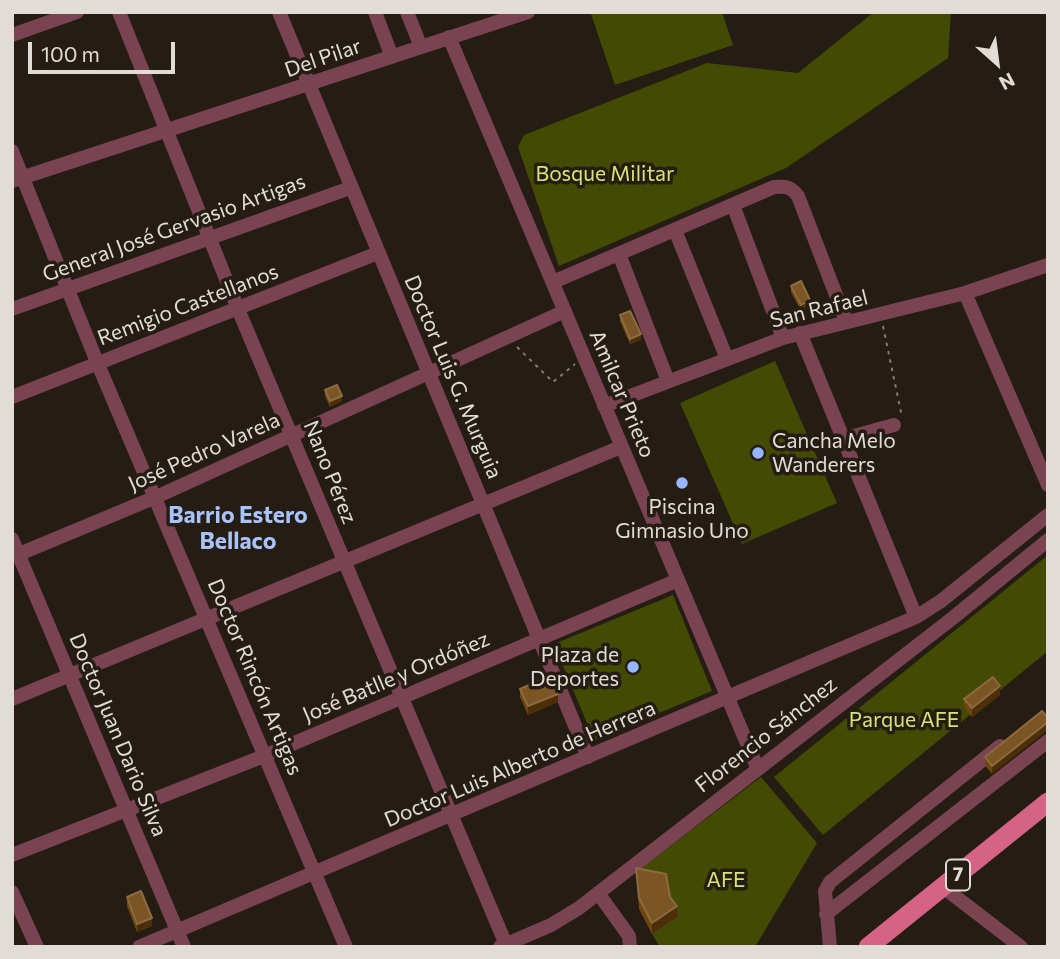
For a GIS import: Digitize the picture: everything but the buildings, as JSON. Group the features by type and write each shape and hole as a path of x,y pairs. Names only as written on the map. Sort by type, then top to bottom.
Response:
{"main road":[{"name":"7","path":"868,947 1046,807"}],"street":[{"path":"12,35 77,12"},
{"name":"Nano Pérez","path":"119,12 169,130 239,309 403,697 504,946"},
{"name":"Doctor Luis G. Murguia","path":"279,12 307,86 589,757"},
{"path":"375,12 392,57"},
{"path":"407,12 421,47"},
{"name":"Del Pilar","path":"18,179 527,12"},
{"name":"Amilcar Prieto","path":"449,37 726,699 757,767"},
{"name":"Doctor Rincón Artigas","path":"12,151 18,179 209,619 346,947"},
{"path":"553,282 775,187 792,188 798,196 846,321"},
{"name":"General José Gervasio Artigas","path":"12,309 350,188"},
{"path":"733,205 783,338"},
{"path":"675,230 727,359"},
{"name":"Remigio Castellanos","path":"12,397 379,253"},
{"path":"619,254 668,381"},
{"name":"San Rafael","path":"604,406 783,338 965,293 1048,265"},
{"path":"965,293 1048,485"},
{"name":"José Pedro Varela","path":"16,556 156,498 565,311"},
{"path":"800,333 916,617 941,601 1048,515"},
{"path":"843,439 894,425"},
{"path":"12,699 621,447"},
{"name":"Doctor Juan Dario Silva","path":"12,539 16,556 71,676 184,947"},
{"name":"Florencio Sánchez","path":"504,946 551,925 598,893 757,767 954,617 1048,540"},
{"name":"José Batlle y Ordóñez","path":"12,855 264,756 678,580"},
{"path":"941,601 954,617"},
{"name":"Doctor Luis Alberto de Herrera","path":"139,947 916,617"},
{"path":"831,947 825,891 840,872 1015,734"},
{"path":"826,914 1048,741"},
{"path":"943,887 1021,947"},
{"path":"12,892 37,947"},
{"path":"598,893 629,936 631,947"}],"path":[{"path":"881,315 902,416 894,425"},
{"path":"507,338 552,382 584,356"}],"green space":[{"path":"722,12 733,45 615,85 591,14"},
{"name":"Bosque Militar","path":"874,12 951,12 948,58 786,168 559,266 518,147 524,135 707,63 798,73"},
{"name":"Cancha Melo Wanderers","path":"775,361 837,503 742,544 680,403"},
{"name":"Parque AFE","path":"1048,555 1048,651 823,835 774,777"},
{"name":"Plaza de Deportes","path":"673,595 712,691 594,740 554,644"},
{"name":"AFE","path":"761,777 817,843 755,947 660,947 652,934 666,885 635,873"}],"place":[{"name":"Cancha Melo Wanderers","path":"758,453"},
{"name":"Piscina Gimnasio Uno","path":"682,483"},
{"name":"Plaza de Deportes","path":"633,667"}],"district":[{"name":"Barrio Estero Bellaco","path":"238,528"}]}
